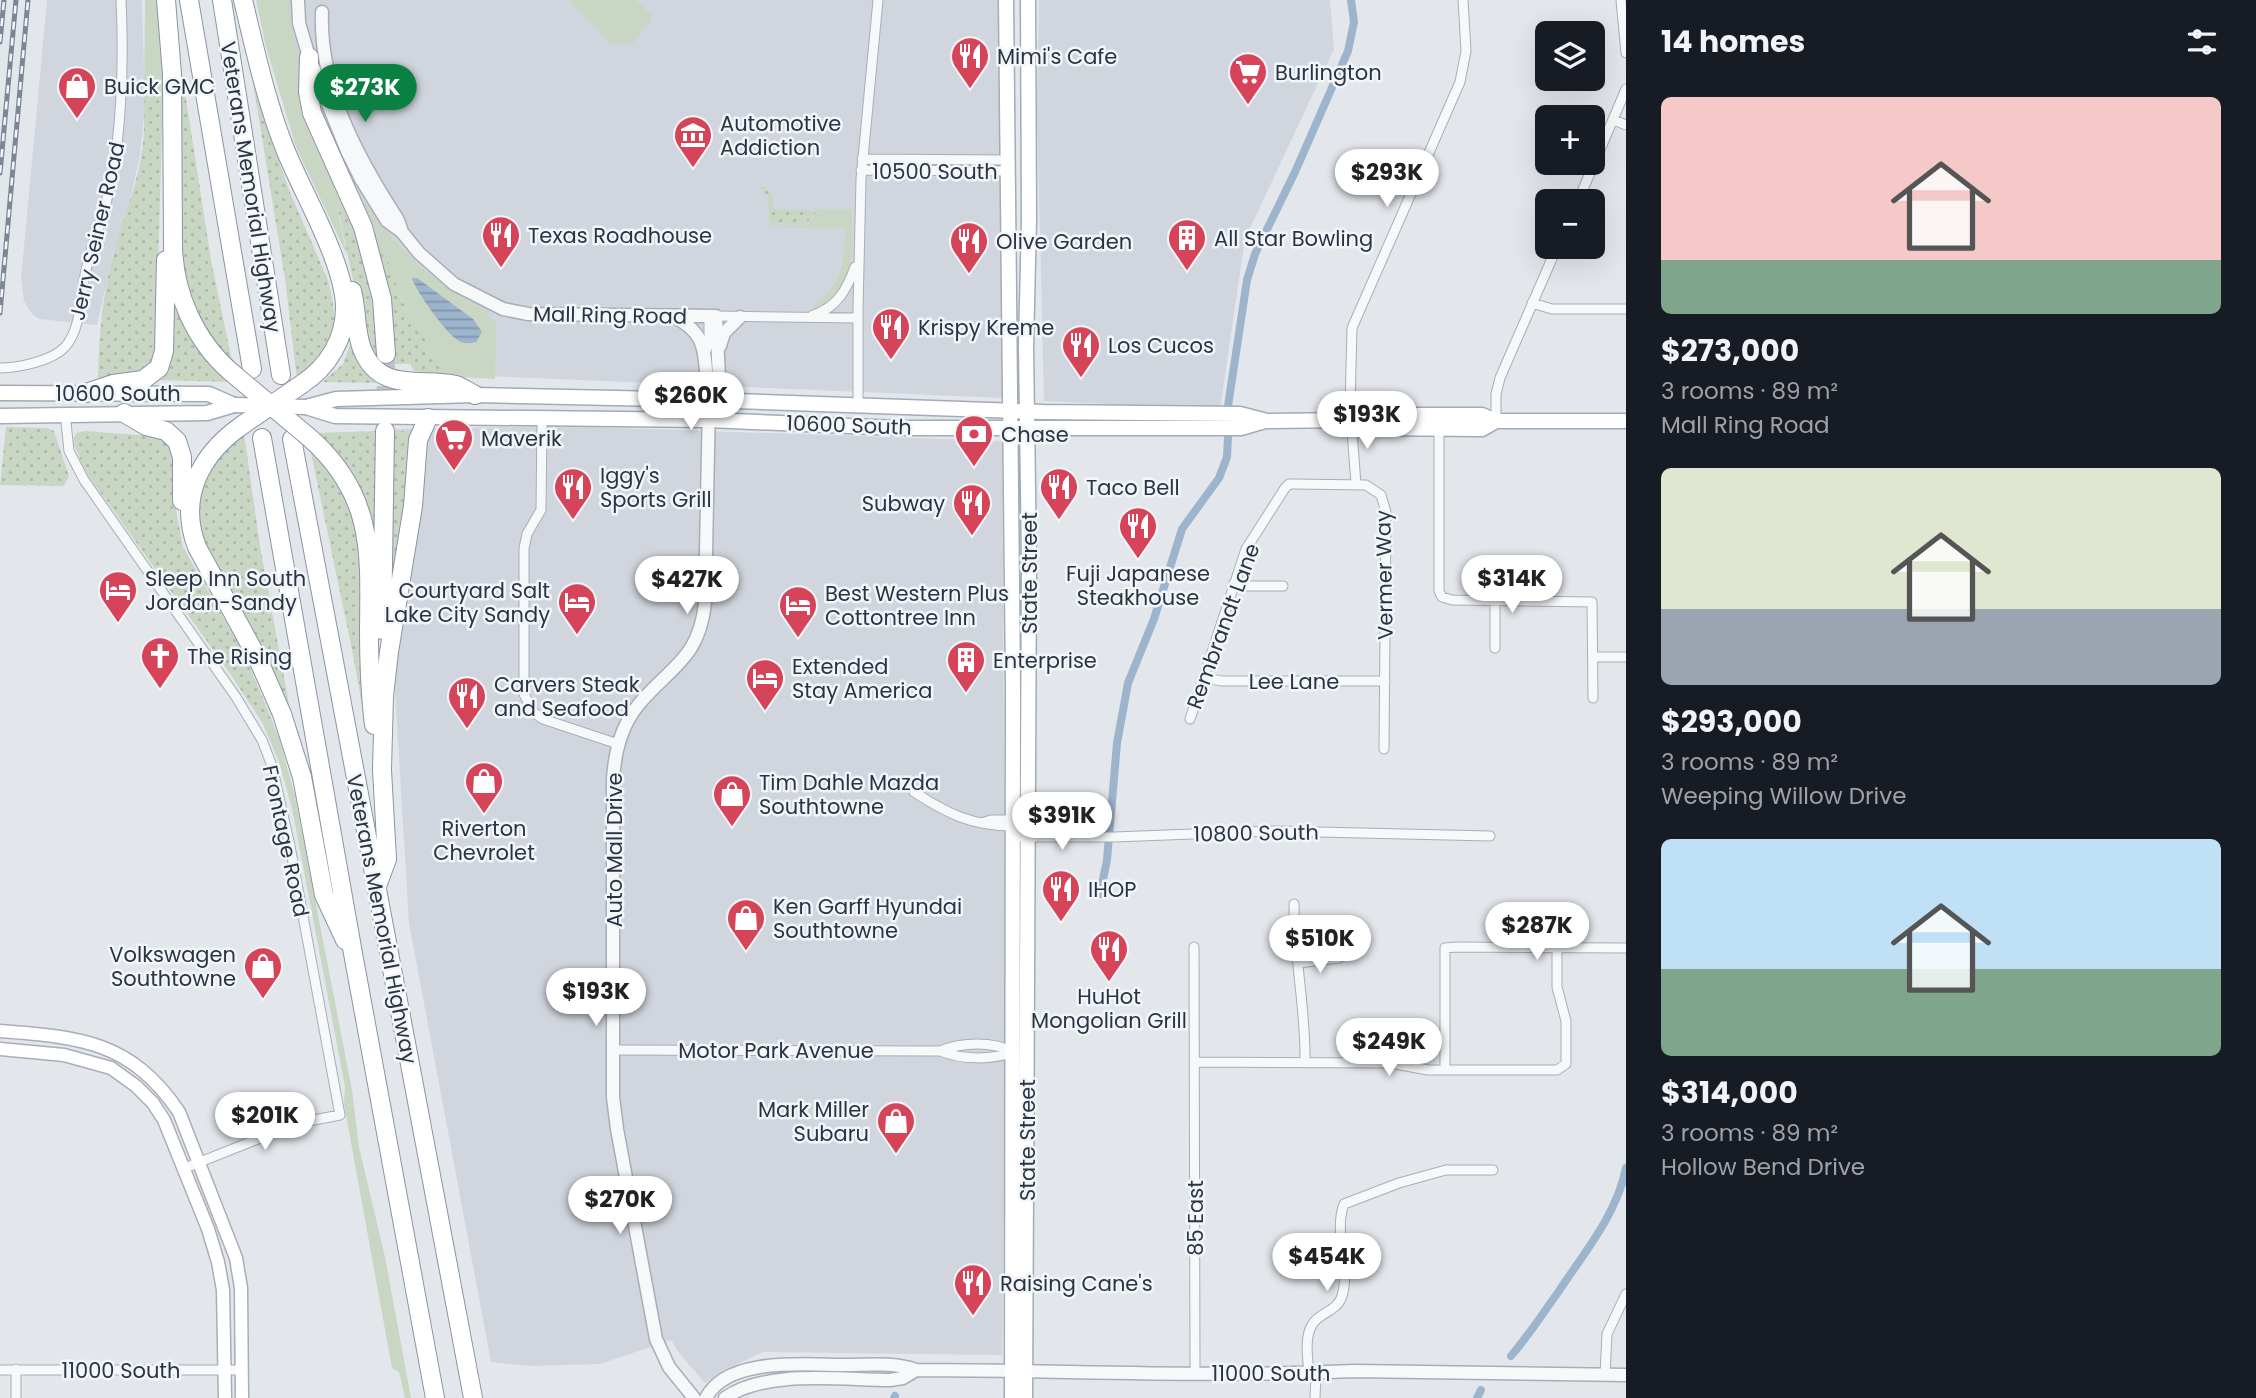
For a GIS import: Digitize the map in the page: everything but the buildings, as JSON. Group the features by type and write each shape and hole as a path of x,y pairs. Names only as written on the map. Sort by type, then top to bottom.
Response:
{"highway":[{"path":"166,0 172,74 173,253 181,297 198,333 216,358 311,439 342,475 356,500 365,528 370,560 371,699 382,770"},
{"name":"Veterans Memorial Highway","path":"189,0 252,369"},
{"name":"Veterans Memorial Highway","path":"222,0 281,375"},
{"path":"243,0 277,127 330,250 344,293 343,324 336,347 327,360 302,384 225,438 205,460 191,492 191,530 212,577 258,659 282,714 302,776 324,895 354,959"},
{"path":"309,57 308,92 312,113 363,227 382,299 386,354"},
{"path":"86,393 113,384 143,380 154,373 162,362 172,169"},
{"path":"330,250 348,281 356,309 361,344 369,362 377,370 401,382 457,385 475,395"},
{"path":"124,414 146,426 166,431 177,441 182,457 182,517 185,534 191,551 212,577"},
{"path":"377,886 387,859 382,770 384,696 392,628 413,506 417,443 428,418"},
{"path":"384,696 382,674 386,431"},
{"name":"Veterans Memorial Highway","path":"262,438 435,1398"},
{"name":"Veterans Memorial Highway","path":"292,439 473,1398"}],"main road":[{"name":"State Street","path":"1006,0 1013,648 1019,830 1028,944 1019,1370 1012,1398"},
{"name":"State Street","path":"1025,1398 1019,1370 1014,1052 1019,830 1028,778 1028,0"},
{"name":"10600 South","path":"0,393 209,394 234,405"},
{"name":"10600 South","path":"306,407 336,399 475,395 1011,411 1240,414 1266,421"},
{"name":"10600 South","path":"0,416 207,413 234,405 306,407 335,416 708,419 897,428 1241,428 1266,421 1350,420 1368,415 1482,415 1496,421 1626,421"},
{"path":"1168,428 1174,421 1209,421 1224,415"},
{"name":"10600 South","path":"1350,420 1368,428 1482,429 1496,421"},
{"path":"1013,648 1019,680 1019,768 1028,778"},
{"path":"0,1031 80,1040 119,1053 148,1073 179,1112 236,1258 241,1288 242,1398"},
{"path":"0,1049 64,1055 111,1068 136,1086 153,1103 164,1120 218,1262 223,1290 225,1398"}],"street":[{"name":"Jerry Seiner Road","path":"0,368 20,367 52,356 65,347 74,332 86,271 106,203 119,136 121,0"},
{"name":"Mall Ring Road","path":"298,0 299,23 309,57 361,179 387,222 402,232 419,253 454,284 503,309 547,316 858,318"},
{"name":"Mall Ring Road","path":"858,406 861,170 872,82 878,0"},
{"name":"Vermer Way","path":"1384,749 1386,512 1381,495 1374,489 1356,484 1350,420 1350,345 1354,320 1460,82 1466,51 1463,0"},
{"path":"1622,0 1626,52"},
{"name":"Mall Ring Road","path":"309,57 323,6"},
{"name":"Mall Ring Road","path":"323,6 324,57 333,89 360,154 398,220 402,232"},
{"path":"1583,189 1626,89"},
{"path":"1614,120 1626,125"},
{"name":"10500 South","path":"862,159 1008,166"},
{"name":"10500 South","path":"861,170 1008,166"},
{"name":"Mall Ring Road","path":"805,317 831,307 840,298 850,283 858,259"},
{"path":"1496,421 1496,394 1500,378 1552,259"},
{"path":"1532,303 1552,309 1626,309"},
{"path":"672,316 694,329 702,342 709,400"},
{"path":"705,355 712,316"},
{"path":"709,400 719,377 719,353 712,316"},
{"path":"719,353 724,333 740,317"},
{"name":"Auto Mall Drive","path":"694,1398 661,1353 653,1326 616,1121 613,1050 613,779 618,744 638,706 688,654 702,626 706,592 709,400"},
{"name":"Frontage Road","path":"65,413 69,451 84,480 236,697 262,740 272,766 290,846 340,1115 298,1122 200,1161"},
{"path":"542,419 541,510 527,534 524,548 524,694 533,712 543,719 618,744"},
{"path":"1439,428 1439,592 1447,599 1592,602 1593,698"},
{"name":"Rembrandt Lane","path":"1190,719 1246,549 1289,484 1356,484"},
{"path":"1234,583 1247,586 1283,586"},
{"path":"1495,600 1495,648"},
{"path":"1593,657 1626,657"},
{"name":"Lee Lane","path":"1203,677 1220,681 1385,681"},
{"name":"10800 South","path":"914,792 949,814 977,823 991,820 1019,830 1103,837 1275,831 1490,836"},
{"path":"1294,904 1305,1022 1305,1063"},
{"name":"85 East","path":"1194,947 1195,1373"},
{"path":"1195,1062 1390,1063 1421,1070 1554,1070 1564,1067 1566,1021 1557,987 1557,947"},
{"path":"1445,1070 1445,948 1626,948"},
{"path":"1298,963 1339,958"},
{"name":"Motor Park Avenue","path":"613,1050 940,1051 953,1045 1000,1045 1014,1052"},
{"path":"184,1168 200,1161"},
{"path":"1315,1398 1308,1339 1312,1325 1338,1305 1343,1292 1341,1216 1344,1204 1399,1182 1446,1170 1493,1170"},
{"path":"1605,1375 1606,1334 1626,1294"},
{"name":"11000 South","path":"706,1398 712,1388 733,1375 770,1366 897,1365 916,1370 1195,1373 1312,1374 1354,1371 1626,1375"},
{"name":"11000 South","path":"0,1370 242,1370"},
{"path":"16,1370 16,1398"},
{"name":"11000 South","path":"725,1398 744,1386 761,1382 788,1379 890,1380 903,1378 916,1370"}],"shaded area":[{"path":"47,0 142,0 145,107 140,155 97,325 39,319 32,314 24,301 21,279"},
{"path":"266,0 1003,0 1002,398 439,374"},
{"path":"1039,0 1330,0 1334,49 1245,239 1220,409 1044,401 1037,108"},
{"path":"561,426 1002,441 1006,1035 1002,1355 763,1352 705,1383 671,1340 600,1364 531,1366 491,1362 409,923 394,675 399,557 395,429"}],"green space":[{"path":"145,0 158,0 163,87 144,93"},
{"path":"256,0 290,0 294,36 349,208 347,215 337,207 347,255 296,147 266,47"},
{"path":"573,0 636,0 651,15 651,21 631,45 610,44 571,3"},
{"path":"180,60 211,260 232,361 215,346 188,298 179,249"},
{"path":"250,64 268,130 289,190 328,280 332,297 334,324 331,336 319,356 297,379 285,279"},
{"path":"163,87 156,348 147,366 141,371 126,376 98,378 106,286 141,158 144,93"},
{"path":"763,186 772,193 773,209 811,210 816,213 805,224 769,223 768,196 760,188"},
{"path":"359,194 386,230 416,262 450,289 489,311 488,316 496,321 495,379 460,377 445,364 436,361 422,332 405,307"},
{"path":"337,205 347,215 349,208 370,264 379,362 367,344 360,295 353,280"},
{"path":"812,209 852,209 852,253 846,278 840,289 817,310 813,308 814,304 837,280 843,262 845,228 771,227 769,224 806,225 818,213"},
{"path":"377,233 405,307 422,332 436,361 445,364 460,377 431,376 431,373 414,371 410,364 394,364 394,333 391,332 371,235"},
{"path":"169,284 233,382 157,380"},
{"path":"355,339 378,377 378,383 322,382 343,364 351,342"},
{"path":"6,427 47,428 54,431 69,476 64,486 0,485"},
{"path":"85,431 152,436 169,440 177,463 176,510 183,547 245,655 271,718 262,722 85,471 73,442 76,433"},
{"path":"378,431 377,538 314,433"},
{"path":"392,431 411,431 409,474 389,617"},
{"path":"244,433 260,546 290,710 288,711 198,532 198,494 213,460"},
{"path":"310,448 346,495 359,536 367,721 365,721"},
{"path":"271,718 295,796 352,1090 359,1147 385,1257 411,1398 405,1398 399,1372 392,1368 344,1104 345,1087 292,808 279,762 262,722"}],"water":[{"path":"412,278 417,278 473,319 482,332 476,342 463,342 450,334 424,300"}],"waterway":[{"path":"1228,406 1247,280 1255,254 1295,172 1348,51 1354,22 1351,0"},
{"path":"1100,894 1107,860 1117,743 1128,683 1154,619 1182,529 1219,478 1227,457 1228,436"},
{"path":"1511,1356 1598,1232 1615,1201 1626,1168"},
{"path":"1477,1398 1481,1390"}],"tunnel":[{"path":"385,431 386,354"}],"railway":[{"path":"0,42 4,0"},
{"path":"0,173 16,0"},
{"path":"0,313 28,0"}],"place":[{"name":"Mimi's Cafe","path":"970,90"},
{"name":"Burlington","path":"1248,106"},
{"name":"Buick GMC","path":"77,120"},
{"name":"Automotive Addiction","path":"693,169"},
{"name":"Texas Roadhouse","path":"501,269"},
{"name":"All Star Bowling","path":"1187,272"},
{"name":"Olive Garden","path":"969,275"},
{"name":"Krispy Kreme","path":"891,361"},
{"name":"Los Cucos","path":"1081,379"},
{"name":"Chase","path":"974,468"},
{"name":"Maverik","path":"454,472"},
{"name":"Iggy's Sports Grill","path":"573,521"},
{"name":"Taco Bell","path":"1059,521"},
{"name":"Subway","path":"972,537"},
{"name":"Fuji Japanese Steakhouse","path":"1138,560"},
{"name":"Sleep Inn South Jordan-Sandy","path":"118,624"},
{"name":"Courtyard Salt Lake City Sandy","path":"577,636"},
{"name":"Best Western Plus Cottontree Inn","path":"798,639"},
{"name":"The Rising","path":"160,690"},
{"name":"Enterprise","path":"966,694"},
{"name":"Extended Stay America","path":"765,712"},
{"name":"Carvers Steak and Seafood","path":"467,730"},
{"name":"Riverton Chevrolet","path":"484,815"},
{"name":"Tim Dahle Mazda Southtowne","path":"732,828"},
{"name":"IHOP","path":"1061,923"},
{"name":"Ken Garff Hyundai Southtowne","path":"746,952"},
{"name":"HuHot Mongolian Grill","path":"1109,983"},
{"name":"Volkswagen Southtowne","path":"263,1000"},
{"name":"Mark Miller Subaru","path":"896,1155"},
{"name":"Raising Cane's","path":"973,1317"}]}
